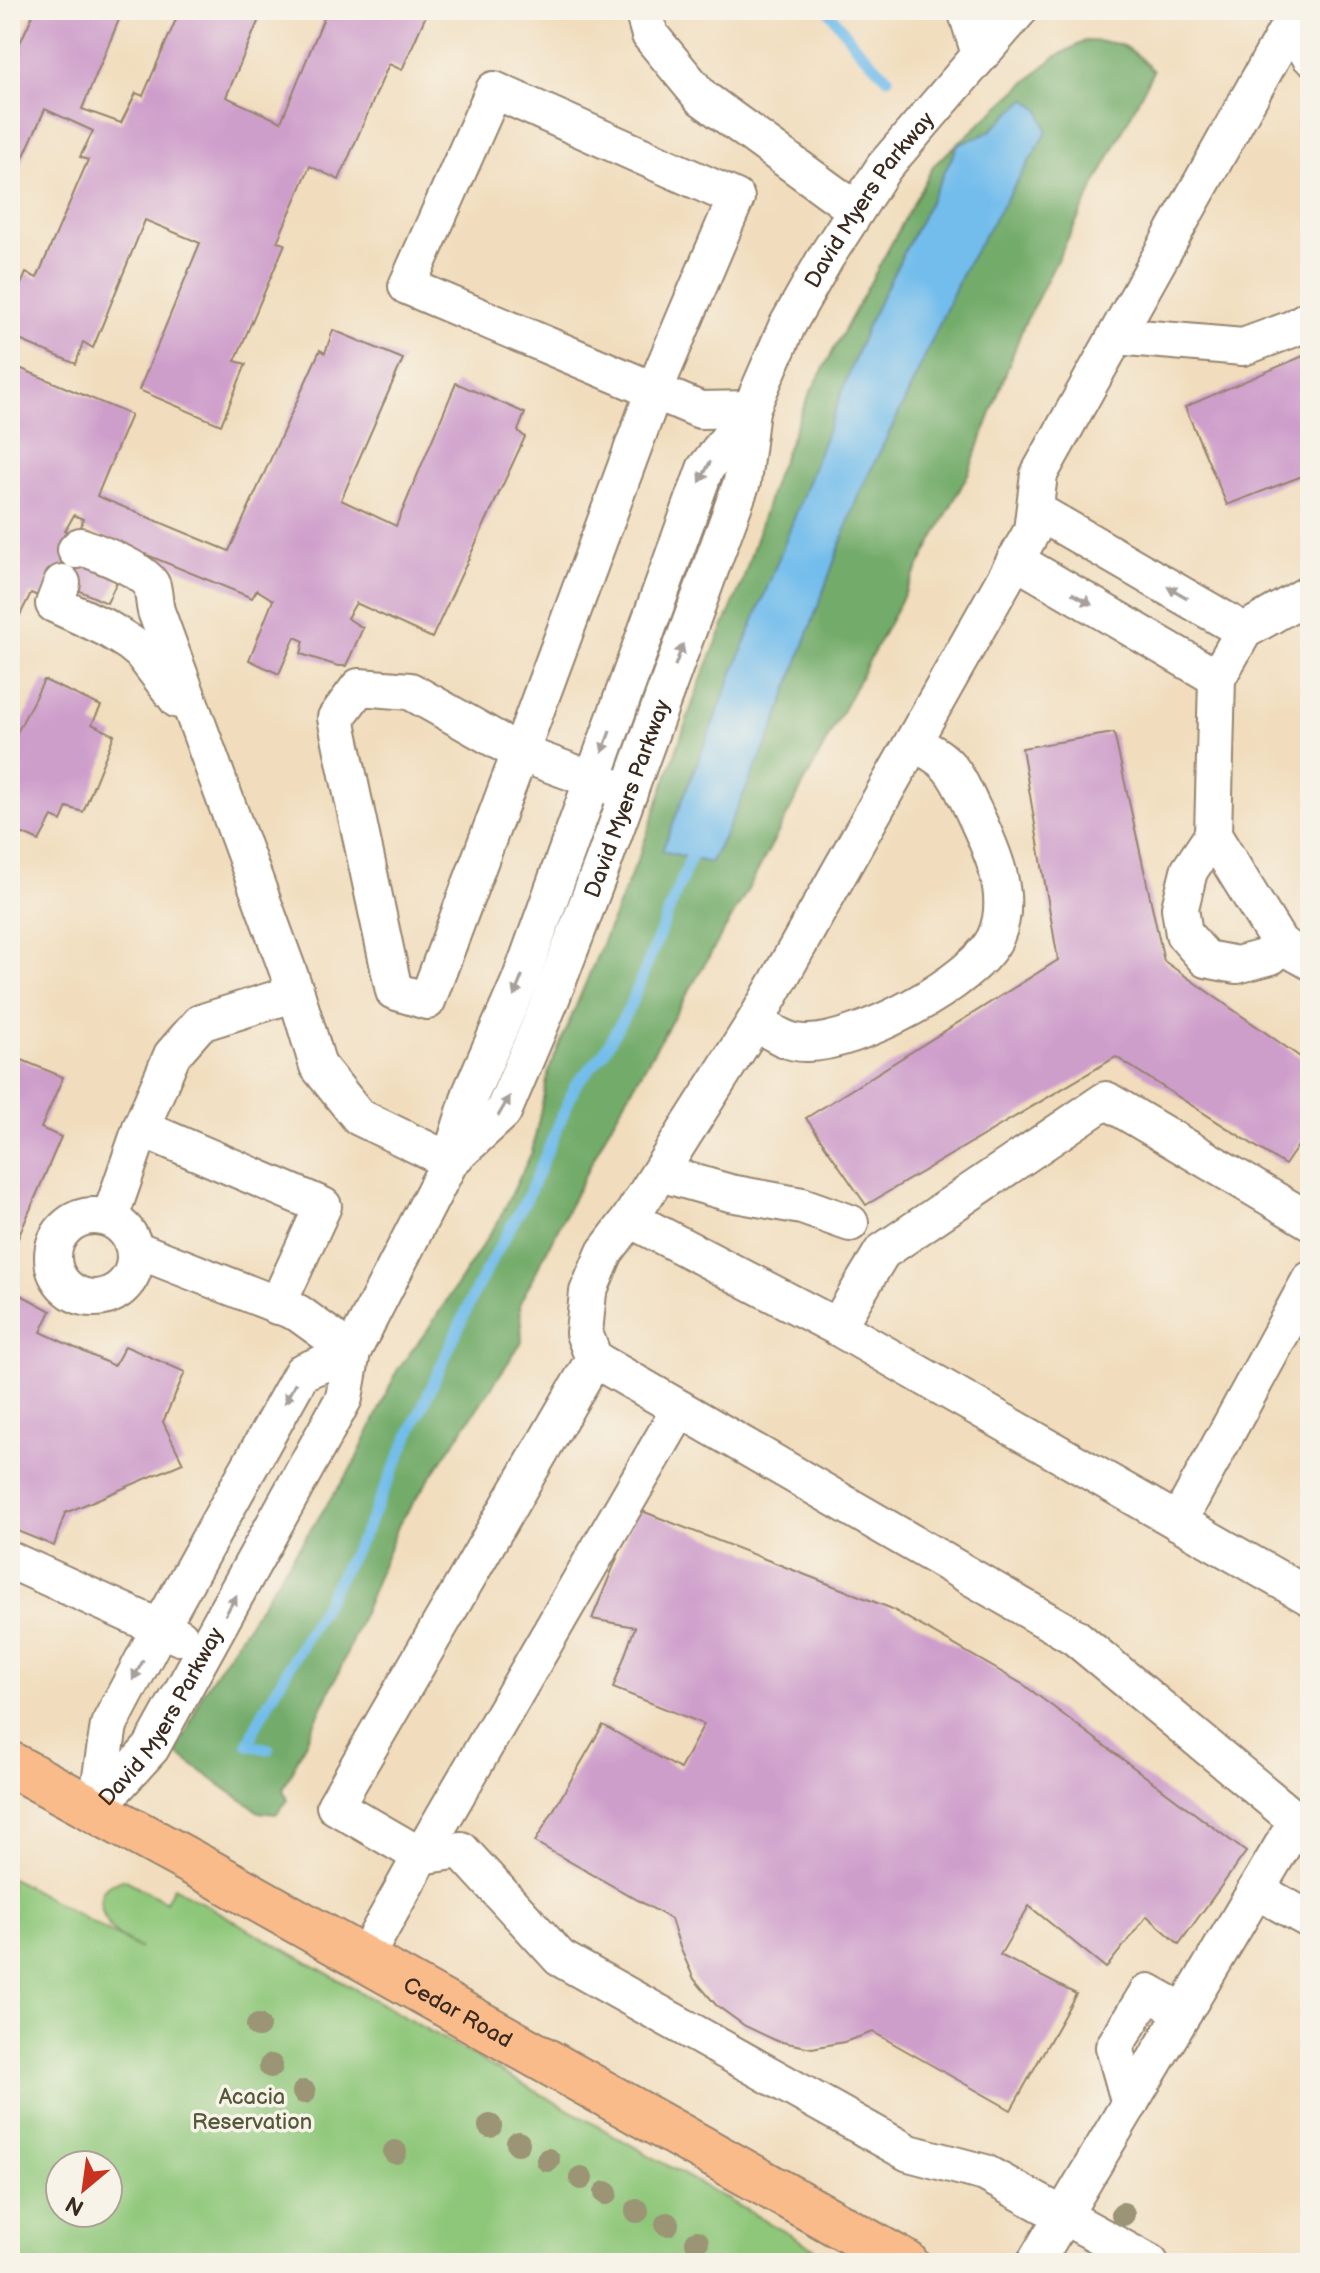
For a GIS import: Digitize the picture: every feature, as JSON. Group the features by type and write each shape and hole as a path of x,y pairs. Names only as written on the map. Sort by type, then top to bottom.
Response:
{"main road":[{"name":"Cedar Road","path":"10,1764 96,1809 906,2263"}],"street":[{"path":"643,10 650,35 701,97 856,210"},
{"path":"966,10 980,54"},
{"name":"David Myers Parkway","path":"96,1809 151,1748 344,1398 352,1352 450,1161 471,1093 520,981 705,469 751,409 787,326 884,167 1019,10"},
{"path":"1035,2263 1303,1811 1075,1637 594,1359 584,1333 588,1292 605,1252 660,1173 755,1022 1032,531 1039,474 1116,336 1298,33"},
{"path":"629,793 520,753 410,691 359,687 336,718 394,991 427,1001 520,753 654,391 736,198 494,90 407,286 654,391 700,410 751,409"},
{"path":"1116,336 1243,347 1292,329 1310,318"},
{"name":"David Myers Parkway","path":"450,1161 503,1112 549,1004 742,482 751,409"},
{"path":"1035,510 1244,631"},
{"path":"76,550 80,546 145,576 151,585 156,611 296,993 318,1066 359,1117 450,1161"},
{"path":"1015,560 1217,678"},
{"path":"62,583 54,604 106,628 141,652 197,723"},
{"path":"1213,835 1295,953 1237,965 1206,959 1184,934 1180,908 1189,871 1213,835 1217,678 1244,631 1310,593"},
{"path":"755,1022 801,1044 842,1038 930,997 981,959 994,940 1001,924 1003,903 1000,881 983,832 948,766 913,742"},
{"path":"110,1218 141,1128 172,1055 200,1023 296,993"},
{"path":"837,1327 882,1252 1106,1100 1310,1221"},
{"path":"141,1128 323,1206 277,1306"},
{"path":"660,1173 730,1193 802,1206 850,1223"},
{"path":"96,1215 110,1218 121,1225 135,1249 135,1262 124,1286 99,1298 72,1292 62,1283 52,1258 54,1245 70,1223 96,1215"},
{"path":"630,1219 837,1327 1310,1597"},
{"path":"135,1249 298,1313 352,1352"},
{"path":"1178,1522 1310,1280"},
{"name":"David Myers Parkway","path":"96,1809 109,1725 302,1372 352,1352"},
{"path":"594,1359 335,1806 421,1856 461,1850 560,1958 909,2153 985,2173 1150,2263"},
{"path":"364,1959 680,1409"},
{"path":"10,1560 207,1649"},
{"path":"1256,1890 1310,1920"}],"green space":[{"path":"1085,41 1124,46 1153,71 1023,327 969,472 746,893 608,1130 520,1303 522,1342 399,1524 342,1665 283,1790 288,1800 276,1814 259,1812 177,1754 203,1692 354,1464 398,1369 499,1220 532,1152 549,1070 640,854 702,677 742,583 776,475 807,399 934,165 1053,58"},
{"name":"Acacia Reservation","path":"10,1877 140,1949 110,1927 102,1910 103,1892 110,1884 124,1879 166,1902 174,1887 840,2263 10,2263"}],"water":[{"path":"1026,99 1040,110 1047,132 964,269 858,496 772,733 719,847 710,863 662,851 867,326 958,145 989,132"}],"building":[{"path":"35,10 123,10 82,109 121,123 136,93 143,96 180,10 263,10 226,97 281,122 327,10 420,10 427,13 402,70 389,64 339,180 310,166 277,242 285,244 235,361 246,364 221,425 139,390 200,243 145,220 93,348 83,342 76,364 10,336 10,310 26,273 37,278 88,160 80,157 93,131 45,109 10,187 10,65"},
{"path":"333,330 403,359 341,500 396,526 456,383 525,413 518,431 525,437 432,638 356,603 347,618 363,628 346,666 301,654 304,641 295,637 279,674 249,660 273,600 257,590 252,598 81,528 83,519 74,515 65,531 121,573 107,603 51,578 42,598 31,593 10,635 10,364 131,415 97,496 229,551 320,350 325,353"},
{"path":"1310,353 1310,473 1227,505 1185,407"},
{"path":"44,680 101,706 92,724 114,735 83,812 67,807 61,821 52,817 39,841 10,828 10,746"},
{"path":"1114,733 1164,961 1310,1064 1310,1128 1285,1165 1116,1057 866,1205 806,1118 1058,960 1022,748"},
{"path":"10,1055 63,1077 41,1128 61,1137 10,1257"},
{"path":"10,1289 51,1311 41,1332 114,1366 125,1346 185,1372 163,1422 183,1463 65,1513 54,1546 10,1528"},
{"path":"637,1509 890,1608 1024,1685 1246,1852 1179,1944 1147,1916 1106,1968 1029,1906 1000,1955 1076,1994 1011,2110 873,2032 812,2048 777,2041 745,2026 716,2005 694,1979 671,1919 535,1842 603,1725 680,1769 704,1724 613,1688 635,1627 592,1619"}],"waterway":[{"path":"828,10 856,47 888,78"},
{"path":"269,1749 248,1745 259,1720 365,1532 478,1285 528,1196 576,1084 603,1054 631,1004 695,847"}]}
